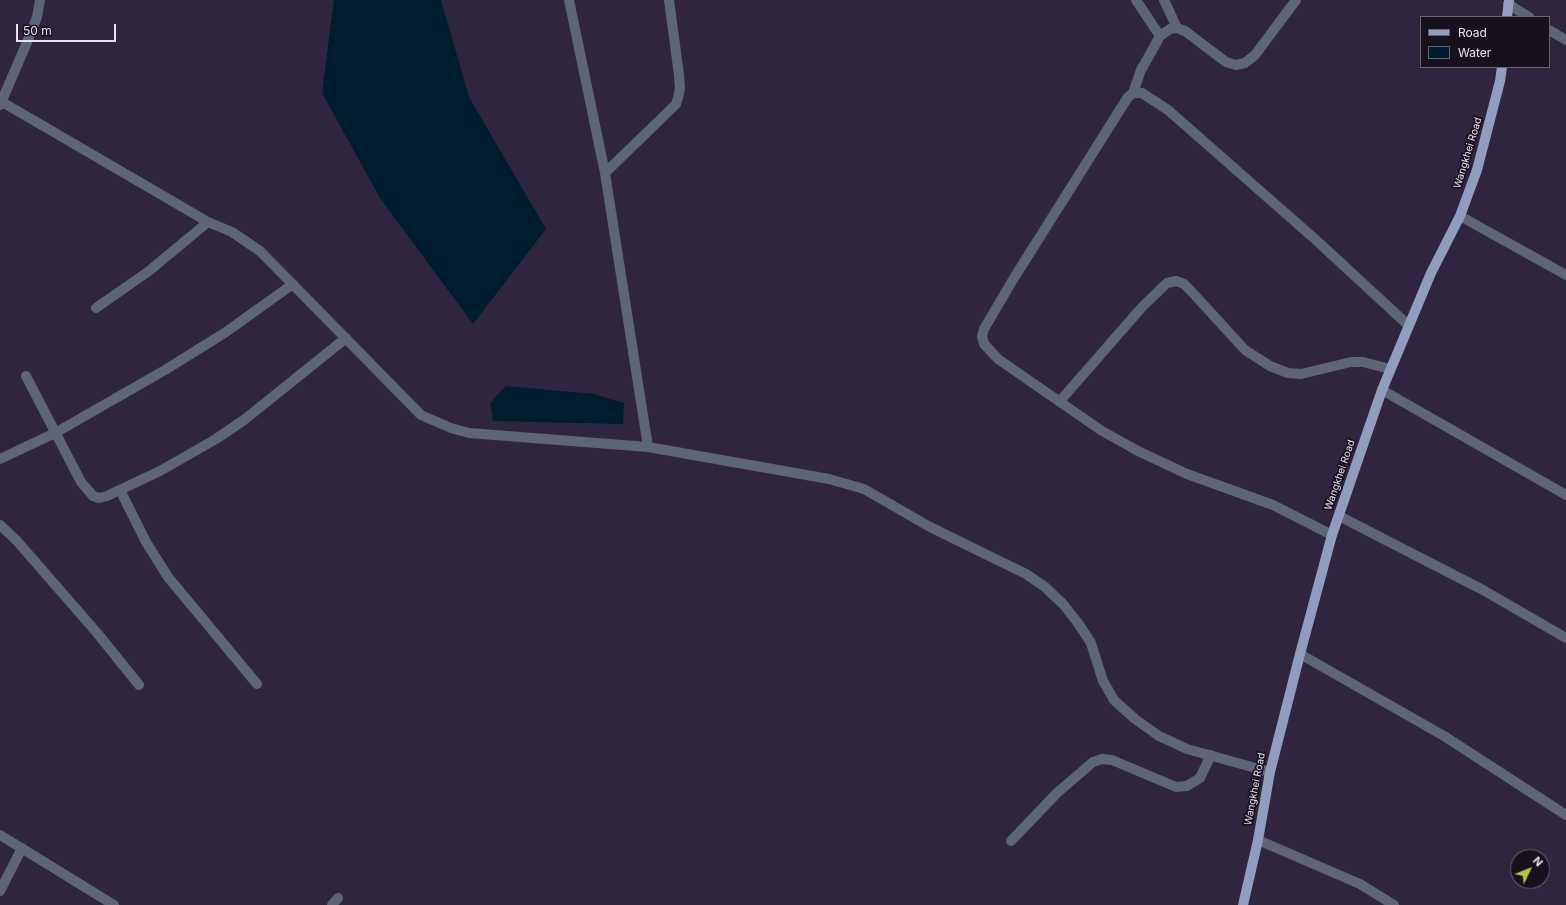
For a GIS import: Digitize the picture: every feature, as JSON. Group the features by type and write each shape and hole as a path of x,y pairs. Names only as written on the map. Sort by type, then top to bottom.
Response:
{"main road":[{"path":"1507,16 1509,2"},
{"name":"Wangkhei Road","path":"1243,905 1258,840 1270,772 1332,535 1390,369 1431,273 1460,216 1477,170 1500,81 1502,68"}],"street":[{"path":"40,0 37,17 1,104 208,222 232,232 260,251 421,415 451,428 469,433 648,447 822,478 864,490 930,527 1026,574 1045,587 1063,604 1078,622 1091,643 1103,682 1114,700 1135,719 1159,736 1187,749 1270,772"},
{"path":"569,0 605,173 648,447"},
{"path":"605,173 676,104 680,88 669,0"},
{"path":"1136,0 1160,36"},
{"path":"1164,0 1178,28"},
{"path":"1296,0 1255,55 1245,63 1236,65 1226,62 1185,31 1178,28 1170,29 1160,36 1142,70 1133,93 1121,107 1014,278 984,329 982,336 984,344 998,359 1102,431 1138,451 1187,474 1273,505 1332,535"},
{"path":"1509,2 1528,16"},
{"path":"1550,31 1566,40"},
{"path":"1133,93 1142,93 1168,110 1316,240 1408,325"},
{"path":"1460,216 1566,275"},
{"path":"96,308 149,271 208,222"},
{"path":"1060,402 1143,306 1167,283 1176,281 1184,284 1245,350 1270,366 1288,372 1301,374 1351,362 1363,362 1390,369"},
{"path":"0,459 55,433 165,370 226,332 293,284"},
{"path":"26,376 81,482 92,496 99,498 107,496 160,471 216,439 238,424 346,338"},
{"path":"1382,390 1566,495"},
{"path":"120,490 146,542 168,577 257,684"},
{"path":"1339,516 1483,590 1566,638"},
{"path":"0,525 17,541 98,634 139,685"},
{"path":"1300,654 1444,736 1566,815"},
{"path":"1011,841 1057,793 1093,762 1112,760 1176,787 1187,786 1200,778 1211,755"},
{"path":"0,835 114,905"},
{"path":"1258,840 1360,884 1394,905"},
{"path":"0,891 22,848"}],"water":[{"path":"334,0 441,0 469,97 546,229 473,324 380,198 322,93"},
{"path":"506,386 594,394 624,403 623,424 493,421 490,403"}]}
